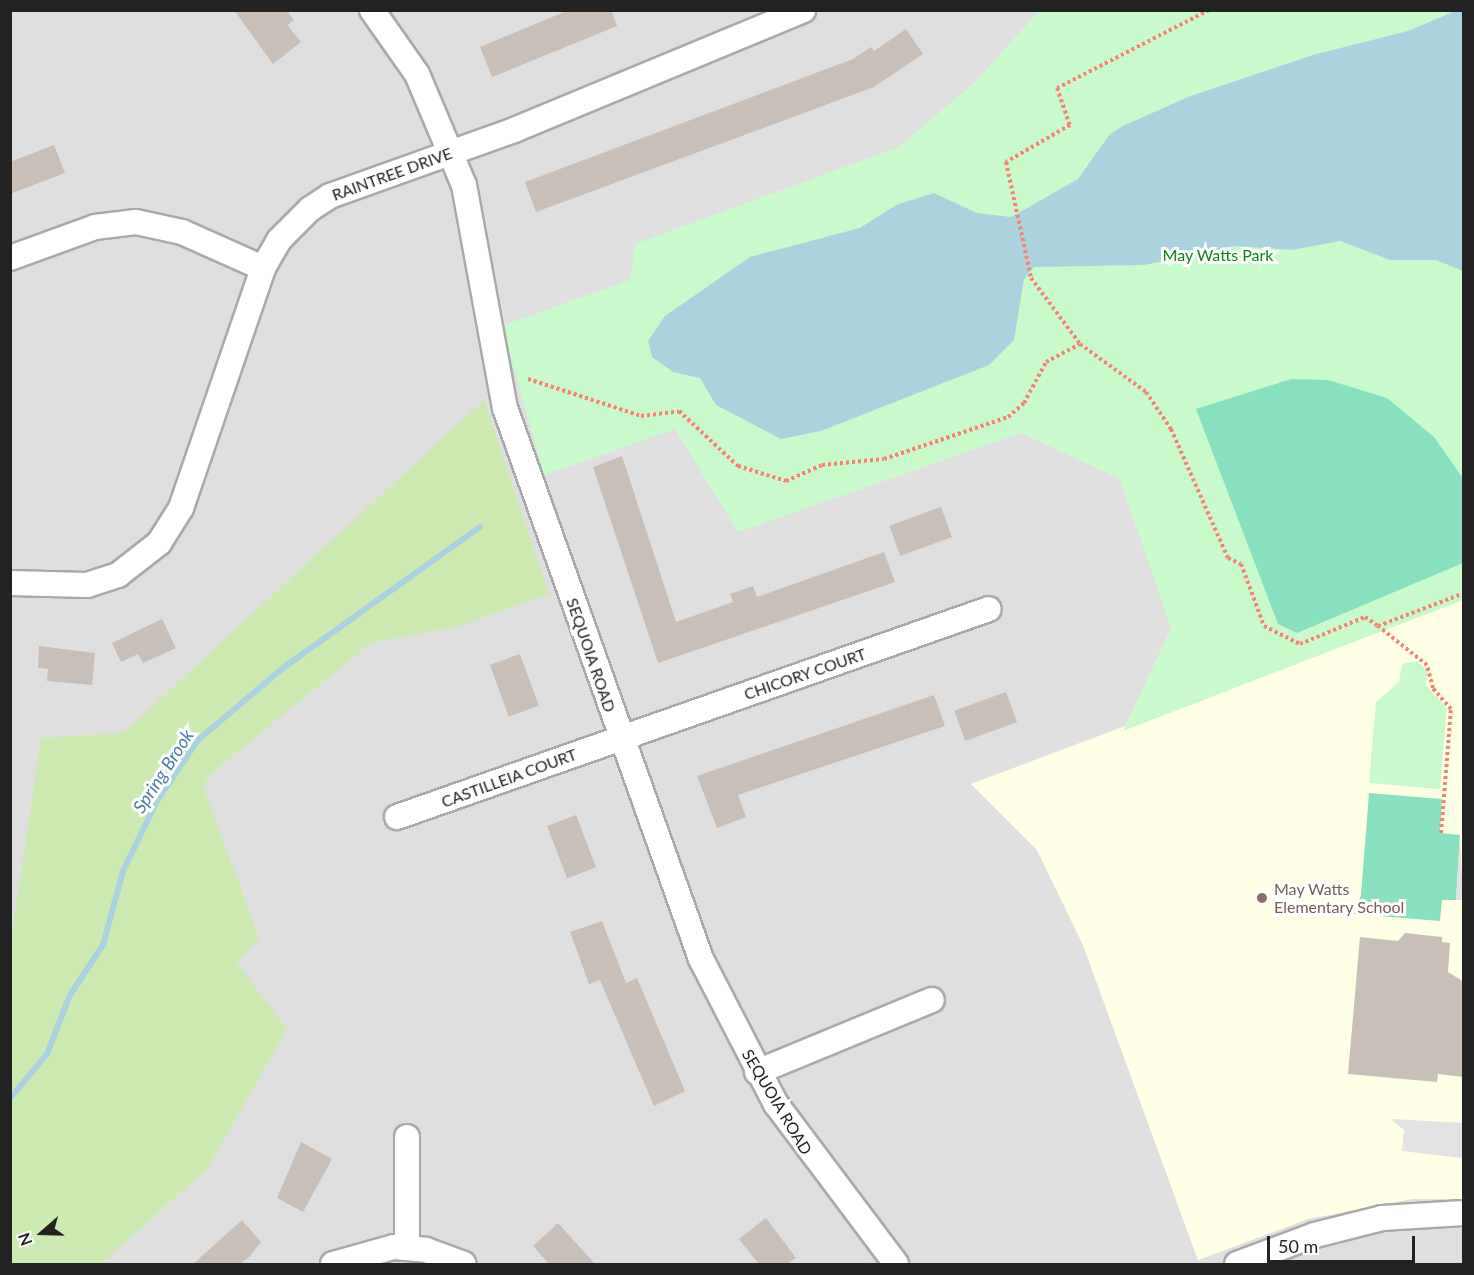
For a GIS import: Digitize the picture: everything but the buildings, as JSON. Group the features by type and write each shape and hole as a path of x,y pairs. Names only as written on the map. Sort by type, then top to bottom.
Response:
{"street":[{"name":"SEQUOIA ROAD","path":"372,10 417,74 464,185 505,408 700,959 757,1071 814,1162 896,1264"},
{"name":"RAINTREE DRIVE","path":"10,583 87,585 118,575 159,543 181,508 263,268 294,224 330,196 452,153 803,10"},
{"path":"10,258 95,227 136,222 182,232 263,268"},
{"name":"CHICORY COURT","path":"620,738 989,609"},
{"name":"CASTILLEIA COURT","path":"397,817 620,738"},
{"path":"757,1071 932,1000"},
{"path":"407,1137 407,1247"},
{"path":"1237,1264 1315,1235 1382,1218 1464,1213"},
{"path":"333,1264 360,1253 407,1247 465,1264"}],"path":[{"path":"1209,10 1057,88 1070,125 1006,162 1031,278 1080,344 1146,392 1171,429 1228,558 1241,564 1264,626 1300,644 1365,617 1426,665 1433,688 1450,709 1441,833"},
{"path":"528,379 641,416 679,411 738,466 786,481 822,465 884,459 1008,417 1024,403 1046,362 1080,344"},
{"path":"1378,627 1464,593"}],"shaded area":[{"path":"11,11 1463,11 1463,598 971,784 1037,850 1083,945 1198,1260 1308,1219 1412,1199 1463,1199 1463,1264 101,1264 208,1168 11,1107"},
{"name":"May Watts Elementary School","path":"1463,600 1463,1199 1412,1199 1308,1219 1198,1260 1083,945 1037,850 971,784"},
{"path":"1460,835 1463,900 1456,900"},
{"path":"1391,1119 1463,1123 1463,1158 1402,1151 1404,1130"}],"green space":[{"name":"May Watts Park","path":"1039,11 1463,11 1463,600 1123,731 1171,628 1120,479 1021,433 738,532 675,429 544,475 502,326 630,280 635,244 899,147 975,82"},
{"path":"1291,379 1328,380 1387,398 1434,437 1464,480 1463,563 1297,633 1278,624 1196,409"},
{"path":"484,400 549,594 459,626 371,643 208,776 204,789 259,938 237,963 287,1029 208,1168 101,1264 11,1264 10,946 41,738 123,733"},
{"path":"1417,661 1428,671 1426,685 1447,708 1440,789 1369,783 1376,702 1399,682 1402,664"},
{"path":"1369,793 1442,799 1440,833 1460,835 1456,900 1442,900 1440,921 1354,914 1361,895"}],"water":[{"path":"1455,11 1464,11 1463,271 1436,260 1390,260 1340,241 1292,250 1235,246 1144,265 1034,267 1024,279 1014,340 989,365 821,431 781,439 716,405 700,378 673,372 652,357 648,341 665,316 750,257 860,228 896,205 934,193 977,213 1011,217 1078,179 1110,134 1123,126 1188,97 1313,55 1408,31"}],"waterway":[{"name":"Spring Brook","path":"10,1098 47,1054 70,995 103,945 123,871 157,801 198,740 283,668 480,527"}],"place":[{"name":"May Watts Elementary School","path":"1262,898"}]}
